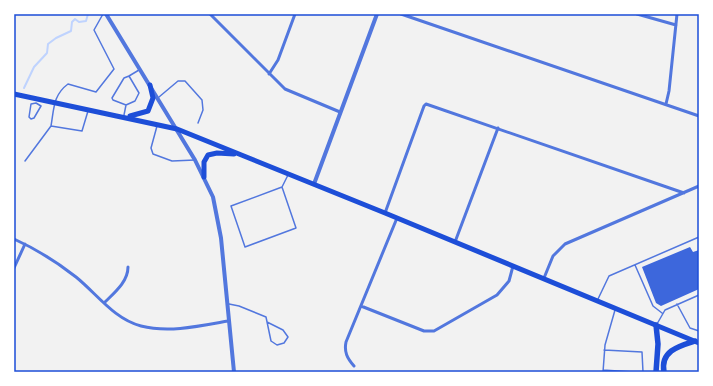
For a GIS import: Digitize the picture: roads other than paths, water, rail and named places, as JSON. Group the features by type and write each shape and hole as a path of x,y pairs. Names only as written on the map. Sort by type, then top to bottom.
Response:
{"highway":[{"path":"656,326 658,344 656,372"},
{"path":"664,372 664,364 668,353 677,346 697,342"}],"main road":[{"path":"124,117 148,111 153,98 150,85"},
{"path":"14,94 37,101 55,103 177,129 544,278 697,342"},
{"path":"204,177 204,162 211,153 238,154"}],"street":[{"path":"105,14 195,160 216,206 234,372"},
{"path":"210,14 269,74 290,92 340,112"},
{"path":"269,74 278,60 295,14"},
{"path":"314,184 377,14"},
{"path":"401,14 699,116"},
{"path":"636,14 676,25"},
{"path":"666,104 669,91 677,14"},
{"path":"385,213 424,106 432,105 684,193"},
{"path":"455,242 498,128"},
{"path":"544,278 553,256 564,244 699,186"},
{"path":"354,366 348,359 345,348 397,218"},
{"path":"14,239 63,267 122,318 134,324 151,328 171,328 228,322"},
{"path":"14,268 25,244"},
{"path":"361,306 424,331 434,331 497,295 509,281 514,266"},
{"path":"104,303 122,284 126,277 128,267"}],"lane":[{"path":"25,161 51,126 55,103 60,90 68,84 96,92 114,68 94,30 105,14"},
{"path":"129,76 139,93 135,102 126,105 115,101 112,98 124,78 140,70"},
{"path":"158,98 178,81 185,81 202,100 203,110 198,123"},
{"path":"37,101 41,106 34,118 31,119 29,117 31,104 37,101"},
{"path":"124,117 126,105"},
{"path":"51,126 82,131 88,110"},
{"path":"158,124 151,148 153,154 172,161 195,160"},
{"path":"282,187 296,228 245,247 231,206 282,187 289,174"},
{"path":"598,301 609,276 699,237"},
{"path":"635,265 653,306 662,313"},
{"path":"656,326 662,313 677,304 699,295"},
{"path":"227,304 240,306 266,317 267,322 271,341 277,345 284,343 288,337 283,330 267,322"},
{"path":"677,304 690,328 699,331"},
{"path":"616,308 604,350 603,371 633,372"},
{"path":"604,350 642,352 643,372"}],"waterway":[{"path":"24,88 34,67 47,53 48,44 56,38 71,31 72,22 75,19 79,22 86,21 88,14"}]}
